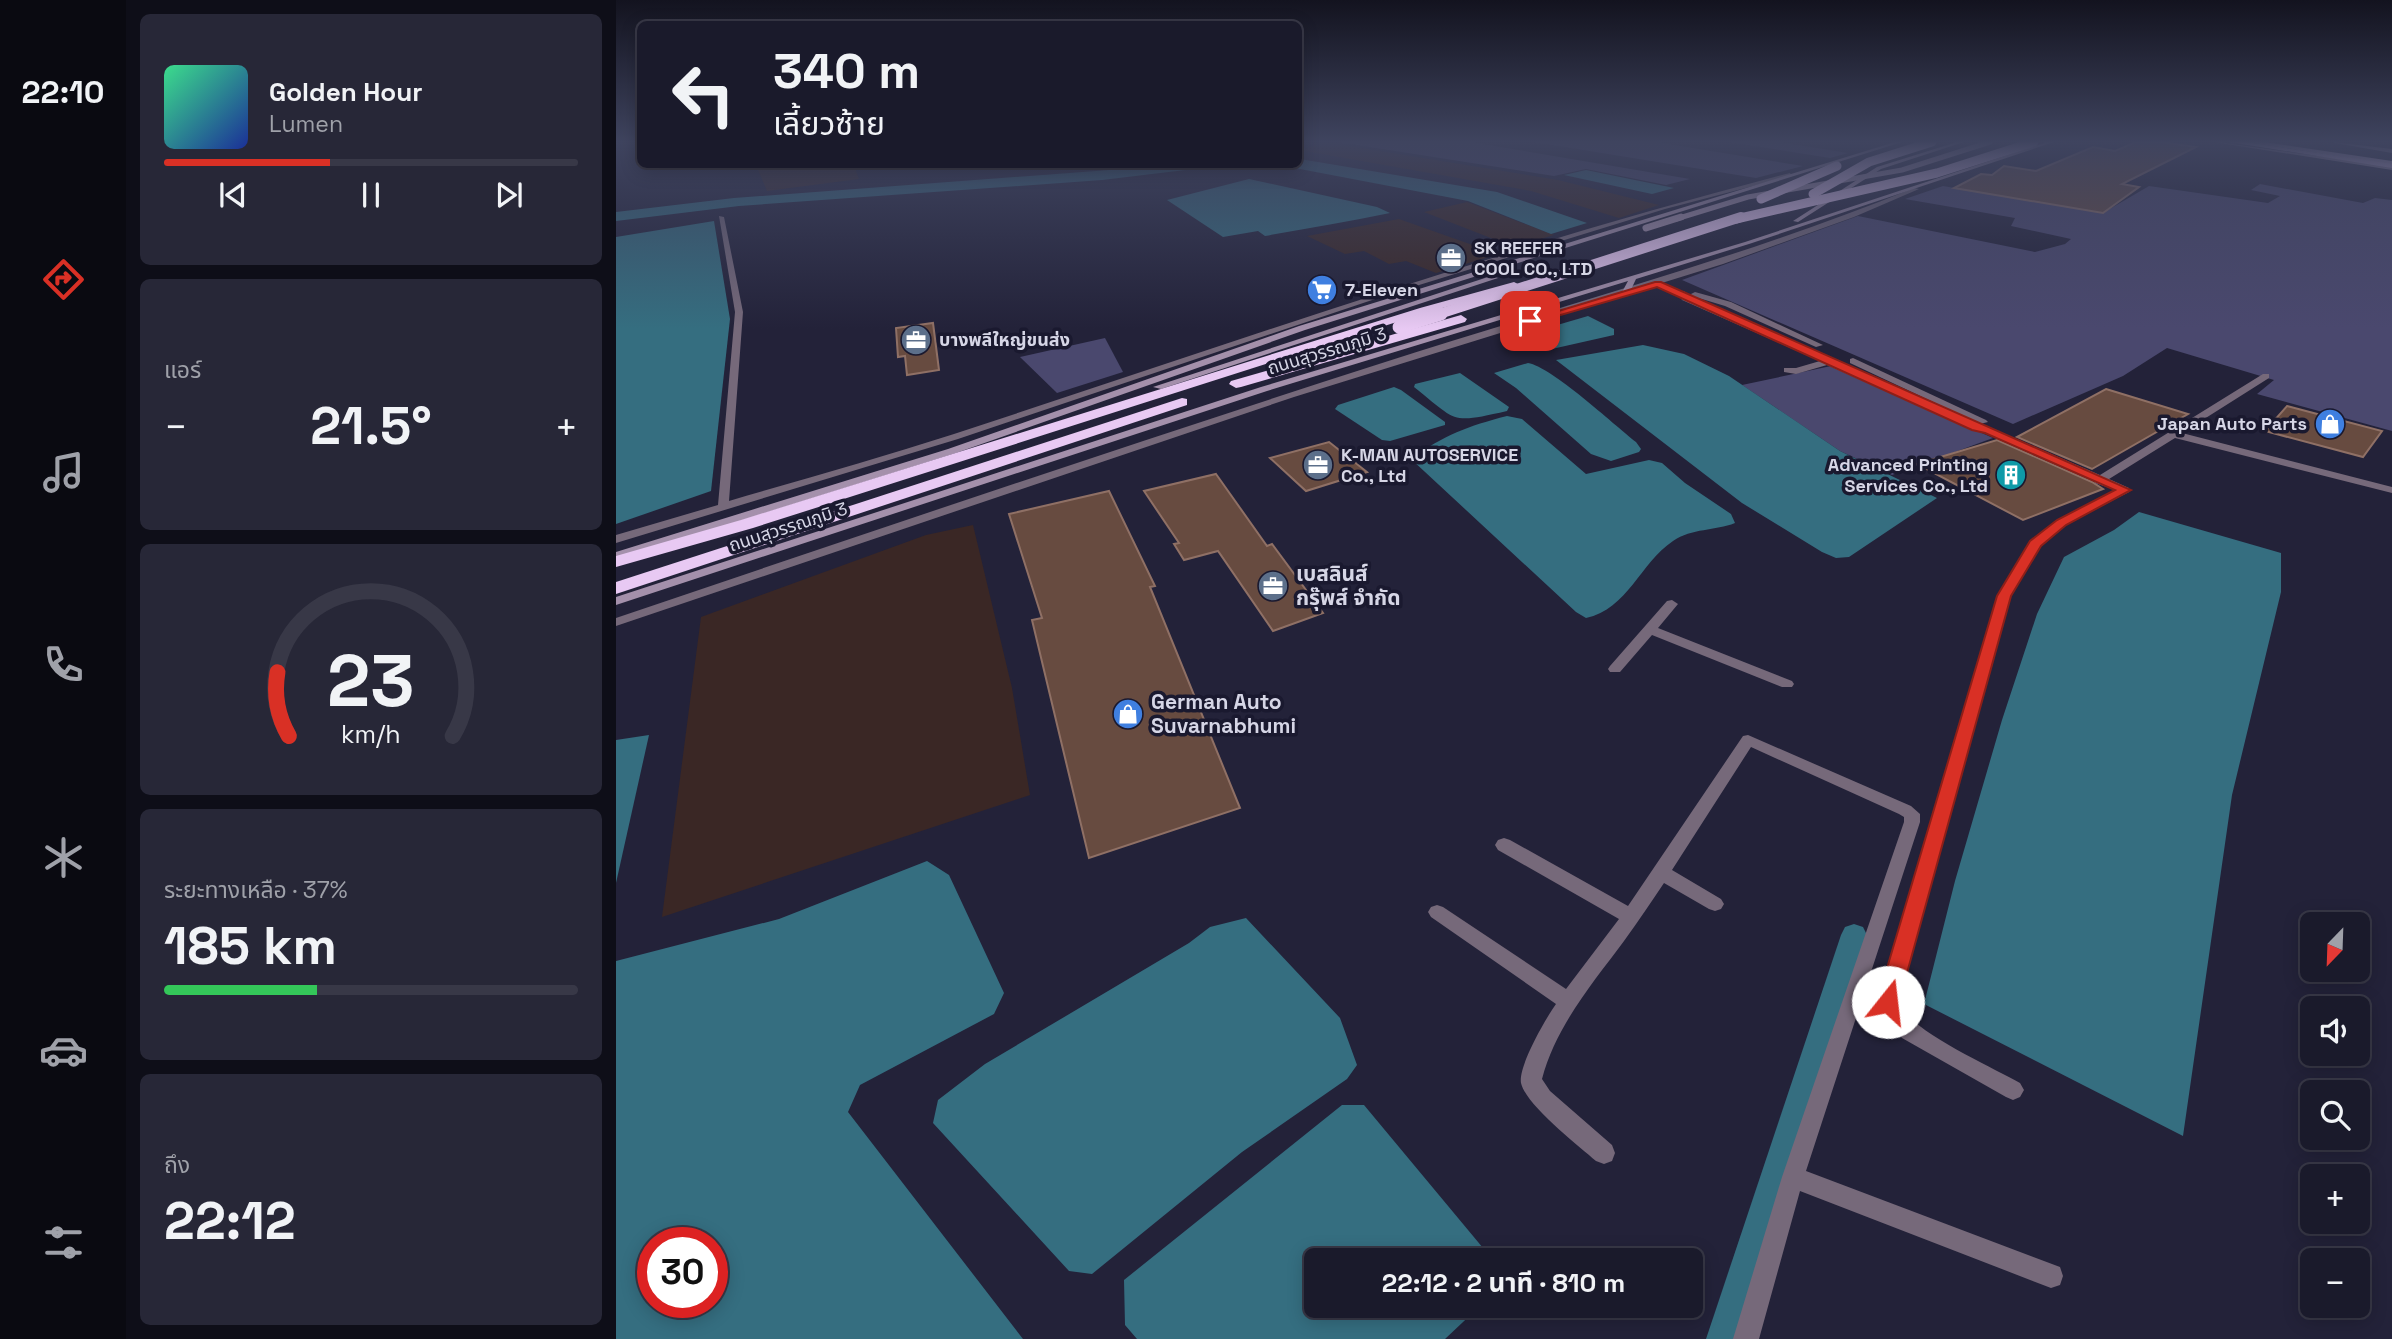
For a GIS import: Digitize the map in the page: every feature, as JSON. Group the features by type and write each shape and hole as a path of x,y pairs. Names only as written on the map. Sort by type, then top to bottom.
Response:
{"highway":[{"path":"1643,233 1741,204"},
{"path":"616,562 747,524 1424,310 1497,290 1770,204"},
{"path":"616,588 1227,387 1399,327 1745,216 1790,204"},
{"path":"1227,387 1461,319 1750,223 1792,204"},
{"path":"1424,310 1522,274"}],"main road":[{"name":"ถนนสุวรรณภูมิ 3","path":"616,556 952,451 1233,351 1697,204"},
{"path":"952,451 1728,204"},
{"path":"1747,243 1802,217 1820,204"},
{"name":"ถนนสุวรรณภูมิ 3","path":"616,601 1264,388 1633,278 1868,204"},
{"path":"1625,293 1633,278"}],"street":[{"path":"616,539 954,437 1398,288 1677,204"},
{"path":"616,622 1258,406 1436,349 1658,284 1874,204"},
{"path":"721,217 739,312 723,507"},
{"path":"1658,284 1681,293 1728,304 1975,417 1989,426 1989,430"},
{"path":"1681,293 1685,298 1976,428 1989,430 2099,481 2125,490 2061,523 2035,543 2004,596 1888,1002 1893,1016 1909,1032 2013,1090"},
{"path":"1787,370 1794,371 1831,361"},
{"path":"2099,481 2266,376"},
{"path":"2175,435 2392,490"},
{"path":"1615,669 1672,604"},
{"path":"1650,629 1787,684"},
{"path":"1604,1153 1542,1098 1531,1081 1534,1061 1569,1002 1630,917 1748,740 1912,814 1910,832 1793,1177 1746,1339"},
{"path":"1504,845 1630,917"},
{"path":"1660,872 1715,904"},
{"path":"1437,912 1569,1002"},
{"path":"1793,1177 2051,1276"}],"shaded area":[{"path":"1456,204 1474,204 1554,235 1514,247 1424,212"},
{"path":"1575,204 1659,205 1619,218"},
{"path":"1937,204 2053,204 2103,213 2118,204 2392,204 2392,431 2257,394 2274,380 2167,348 2123,376 2013,424 1682,280 1858,216 2035,252 2065,244 2071,239 2011,226 2015,218"},
{"path":"1399,219 1498,254 1436,273 1406,261 1389,264 1364,251 1345,254 1307,236"},
{"path":"1105,338 1123,372 1057,393 1020,357"},
{"path":"1831,366 1993,438 1892,475 1840,451 1742,385"},
{"path":"973,525 1012,688 1030,795 662,917 701,617 926,535"}],"water":[{"path":"679,204 760,204 616,221 616,212"},
{"path":"1174,204 1366,204 1390,213 1265,236 1258,231 1223,237"},
{"path":"1477,204 1533,204 1587,223 1551,234"},
{"path":"714,221 730,319 711,491 616,524 616,237"},
{"path":"1588,316 1614,329 1614,335 1543,351 1516,337"},
{"path":"1643,345 1684,354 1729,376 1840,451 1937,498 1849,557 1836,558 1822,552 1742,503 1556,360"},
{"path":"1528,363 1552,375 1582,397 1636,442 1641,449 1639,452 1611,461 1591,454 1516,388 1494,373"},
{"path":"1460,373 1509,407 1507,411 1475,418 1456,417 1414,387 1415,384"},
{"path":"1394,387 1445,422 1445,425 1390,441 1382,440 1335,409 1338,405"},
{"path":"1507,416 1522,419 1586,474 1649,460 1662,463 1685,483 1731,514 1735,523 1688,534 1673,541 1651,561 1613,605 1586,618 1576,612 1411,459 1457,432"},
{"path":"2139,512 2281,553 2281,592 2232,795 2183,1136 1924,1004 1955,881 2002,720 2037,614 2064,557 2114,530"},
{"path":"649,735 616,883 616,740"},
{"path":"927,861 949,875 1004,993 994,1014 860,1085 848,1112 1023,1339 616,1339 616,961 779,919"},
{"path":"1246,918 1340,1018 1357,1065 1347,1079 1242,1152 1092,1274 1069,1271 933,1123 938,1100 985,1064 1189,943 1210,927"},
{"path":"1342,1105 1364,1105 1483,1248 1304,1248 1304,1318 1467,1318 1445,1339 1137,1339 1125,1325 1124,1280"}],"building":[{"path":"2052,204 2115,204 2103,213"},
{"name":"บางพลีใหญ่ขนส่ง","path":"933,323 939,370 907,375 905,356 898,357 896,328"},
{"path":"2106,389 2188,414 2092,469 2017,437"},
{"path":"2287,406 2382,431 2363,457 2265,431"},
{"name":"Advanced Printing Services Co., Ltd","path":"1997,440 2103,489 2023,520 1917,464"},
{"name":"K-MAN AUTOSERVICE Co., Ltd","path":"1329,442 1367,472 1306,491 1270,458"},
{"path":"1216,474 1267,546 1272,544 1323,613 1273,631 1218,551 1184,560 1174,544 1179,543 1144,491"},
{"name":"German Auto Suvarnabhumi","path":"1109,491 1155,586 1150,587 1240,808 1089,858 1032,620 1042,618 1009,514"}],"waterway":[{"path":"1724,1339 1854,935"}],"place":[{"name":"SK REEFER COOL CO., LTD","path":"1451,258"},
{"name":"7-Eleven","path":"1322,290"},
{"name":"บางพลีใหญ่ขนส่ง","path":"916,340"},
{"name":"Japan Auto Parts","path":"2330,424"},
{"name":"K-MAN AUTOSERVICE Co., Ltd","path":"1318,465"},
{"name":"Advanced Printing Services Co., Ltd","path":"2011,475"},
{"name":"เบสลินส์ กรุ๊พส์ จำกัด","path":"1273,586"},
{"name":"German Auto Suvarnabhumi","path":"1128,714"}],"route":[{"path":"1530,321 1658,284 1976,428 1989,430 2099,481 2125,490 2061,523 2035,543 2004,596 1888,1002"}]}
